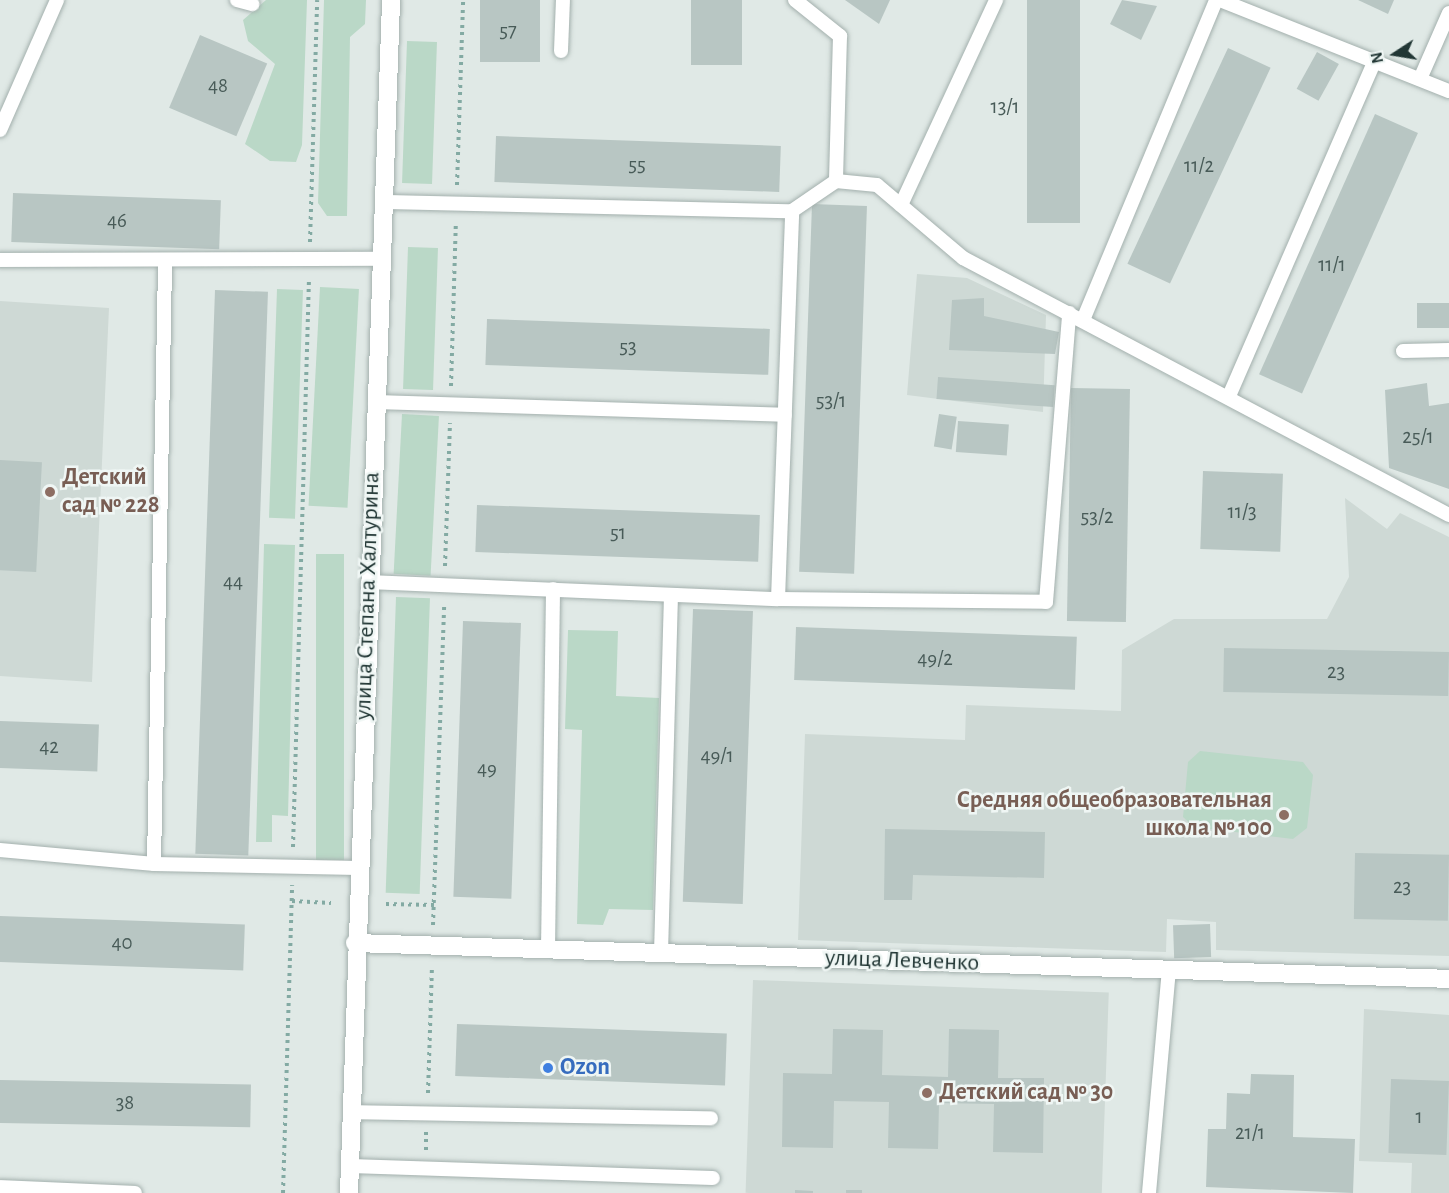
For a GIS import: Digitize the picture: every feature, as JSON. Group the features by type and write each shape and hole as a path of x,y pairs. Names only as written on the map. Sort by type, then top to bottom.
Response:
{"street":[{"name":"улица Степана Халтурина","path":"349,1193 355,943 391,0"},
{"name":"улица Левченко","path":"355,943 1449,979"}],"lane":[{"path":"0,128 57,0"},
{"path":"237,0 252,4"},
{"path":"561,51 563,0"},
{"path":"795,0 840,36 836,181"},
{"path":"901,205 996,0"},
{"path":"1083,320 1218,0 1449,92"},
{"path":"1420,79 1449,13"},
{"path":"1229,396 1374,62"},
{"path":"383,202 792,211 836,181 877,185 963,258 1229,396 1449,514"},
{"path":"778,599 792,211"},
{"path":"0,260 165,262 381,259"},
{"path":"154,864 165,262"},
{"path":"368,582 778,599 1046,602 1069,313"},
{"path":"1403,351 1449,350"},
{"path":"375,402 785,415"},
{"path":"548,949 554,589"},
{"path":"661,953 671,595"},
{"path":"0,849 154,864 358,868"},
{"path":"1149,1193 1169,971"},
{"path":"351,1112 711,1118"},
{"path":"350,1166 713,1178"},
{"path":"0,1187 135,1193"}],"path":[{"path":"284,1193 317,0"},
{"path":"292,902 331,903"},
{"path":"386,904 434,905"}],"shaded area":[{"path":"917,274 967,278 1046,315 1043,412 907,395"},
{"name":"Детский сад № 228","path":"0,301 109,308 92,682 0,676"},
{"name":"Средняя общеобразовательная школа № 100","path":"1345,498 1387,529 1400,513 1449,537 1449,956 1216,950 1216,922 1167,919 1166,952 798,940 805,734 965,740 966,705 1121,711 1122,650 1174,619 1327,619 1349,577"},
{"name":"Детский сад № 30","path":"753,980 1109,992 1102,1193 746,1193"},
{"path":"1364,1009 1449,1015 1449,1193 1411,1193 1412,1163 1359,1161"}],"green space":[{"path":"266,0 307,0 302,145 296,162 270,161 245,144 275,64 248,41 243,20"},
{"path":"324,0 366,0 365,24 350,37 347,216 327,216 318,203"},
{"path":"407,41 437,42 432,184 402,183"},
{"path":"408,247 438,248 433,390 403,389"},
{"path":"320,287 359,289 347,508 309,506"},
{"path":"277,289 303,290 295,519 269,518"},
{"path":"402,414 439,416 431,576 394,574"},
{"path":"264,544 295,545 288,816 272,815 272,842 256,842"},
{"path":"316,554 344,554 344,860 316,860"},
{"path":"396,597 430,598 420,894 386,893"},
{"path":"568,630 618,631 616,696 659,698 653,910 609,909 603,925 577,924 582,730 565,729"},
{"path":"1200,751 1303,762 1313,775 1307,828 1293,839 1194,827 1183,817 1188,762"}],"building":[{"path":"480,0 540,0 540,62 480,62"},
{"path":"691,0 742,0 742,65 691,65"},
{"path":"845,0 890,0 879,24"},
{"path":"1027,0 1080,0 1080,223 1027,223"},
{"path":"1122,0 1157,6 1141,40 1110,24"},
{"path":"1358,0 1394,0 1388,14"},
{"path":"200,35 267,64 236,136 169,108"},
{"path":"1228,48 1271,68 1170,284 1127,264"},
{"path":"1317,52 1339,64 1319,101 1297,89"},
{"path":"1375,114 1418,133 1302,393 1259,374"},
{"path":"496,136 781,146 779,192 494,182"},
{"path":"13,193 221,200 219,249 11,242"},
{"path":"812,204 867,206 854,574 799,572"},
{"path":"215,290 268,292 248,856 195,854"},
{"path":"984,298 984,316 1059,332 1055,354 949,350 952,300"},
{"path":"1417,303 1449,303 1449,328 1417,328"},
{"path":"487,319 770,329 768,375 485,365"},
{"path":"938,377 1055,385 1053,407 936,399"},
{"path":"1427,383 1429,406 1449,403 1449,489 1389,468 1385,390"},
{"path":"1071,388 1130,389 1126,622 1067,621"},
{"path":"939,414 957,417 952,449 934,447"},
{"path":"958,421 1009,425 1007,455 956,452"},
{"path":"0,460 42,462 36,572 0,570"},
{"path":"1203,471 1283,474 1280,552 1200,549"},
{"path":"477,505 760,515 758,562 475,552"},
{"path":"693,609 753,611 743,904 683,902"},
{"path":"463,621 521,623 511,899 453,897"},
{"path":"796,627 1077,637 1075,690 794,680"},
{"path":"1224,648 1449,652 1448,696 1223,692"},
{"path":"0,721 99,724 97,771 0,768"},
{"path":"885,829 1045,832 1044,878 913,875 912,900 884,900"},
{"path":"1355,853 1449,855 1448,921 1354,919"},
{"path":"0,916 245,925 243,971 0,962"},
{"path":"1210,924 1211,957 1174,958 1173,925"},
{"path":"457,1024 727,1033 725,1085 455,1076"},
{"path":"833,1029 883,1030 882,1075 948,1077 949,1029 999,1030 998,1078 1044,1078 1043,1153 993,1152 994,1104 939,1103 938,1149 888,1148 889,1102 834,1101 833,1148 782,1147 783,1073 832,1074"},
{"path":"1251,1074 1294,1075 1293,1137 1355,1139 1353,1193 1206,1187 1208,1129 1226,1129 1227,1093 1250,1094"},
{"path":"1391,1079 1449,1081 1446,1155 1388,1153"},
{"path":"0,1080 251,1084 250,1127 0,1123"},
{"path":"795,1190 813,1191 813,1193 795,1193"},
{"path":"846,1190 862,1190 862,1193 846,1193"}],"place":[{"name":"Детский сад № 228","path":"50,492"},
{"name":"Средняя общеобразовательная школа № 100","path":"1284,815"},
{"name":"Ozon","path":"548,1068"},
{"name":"Детский сад № 30","path":"927,1093"}]}
